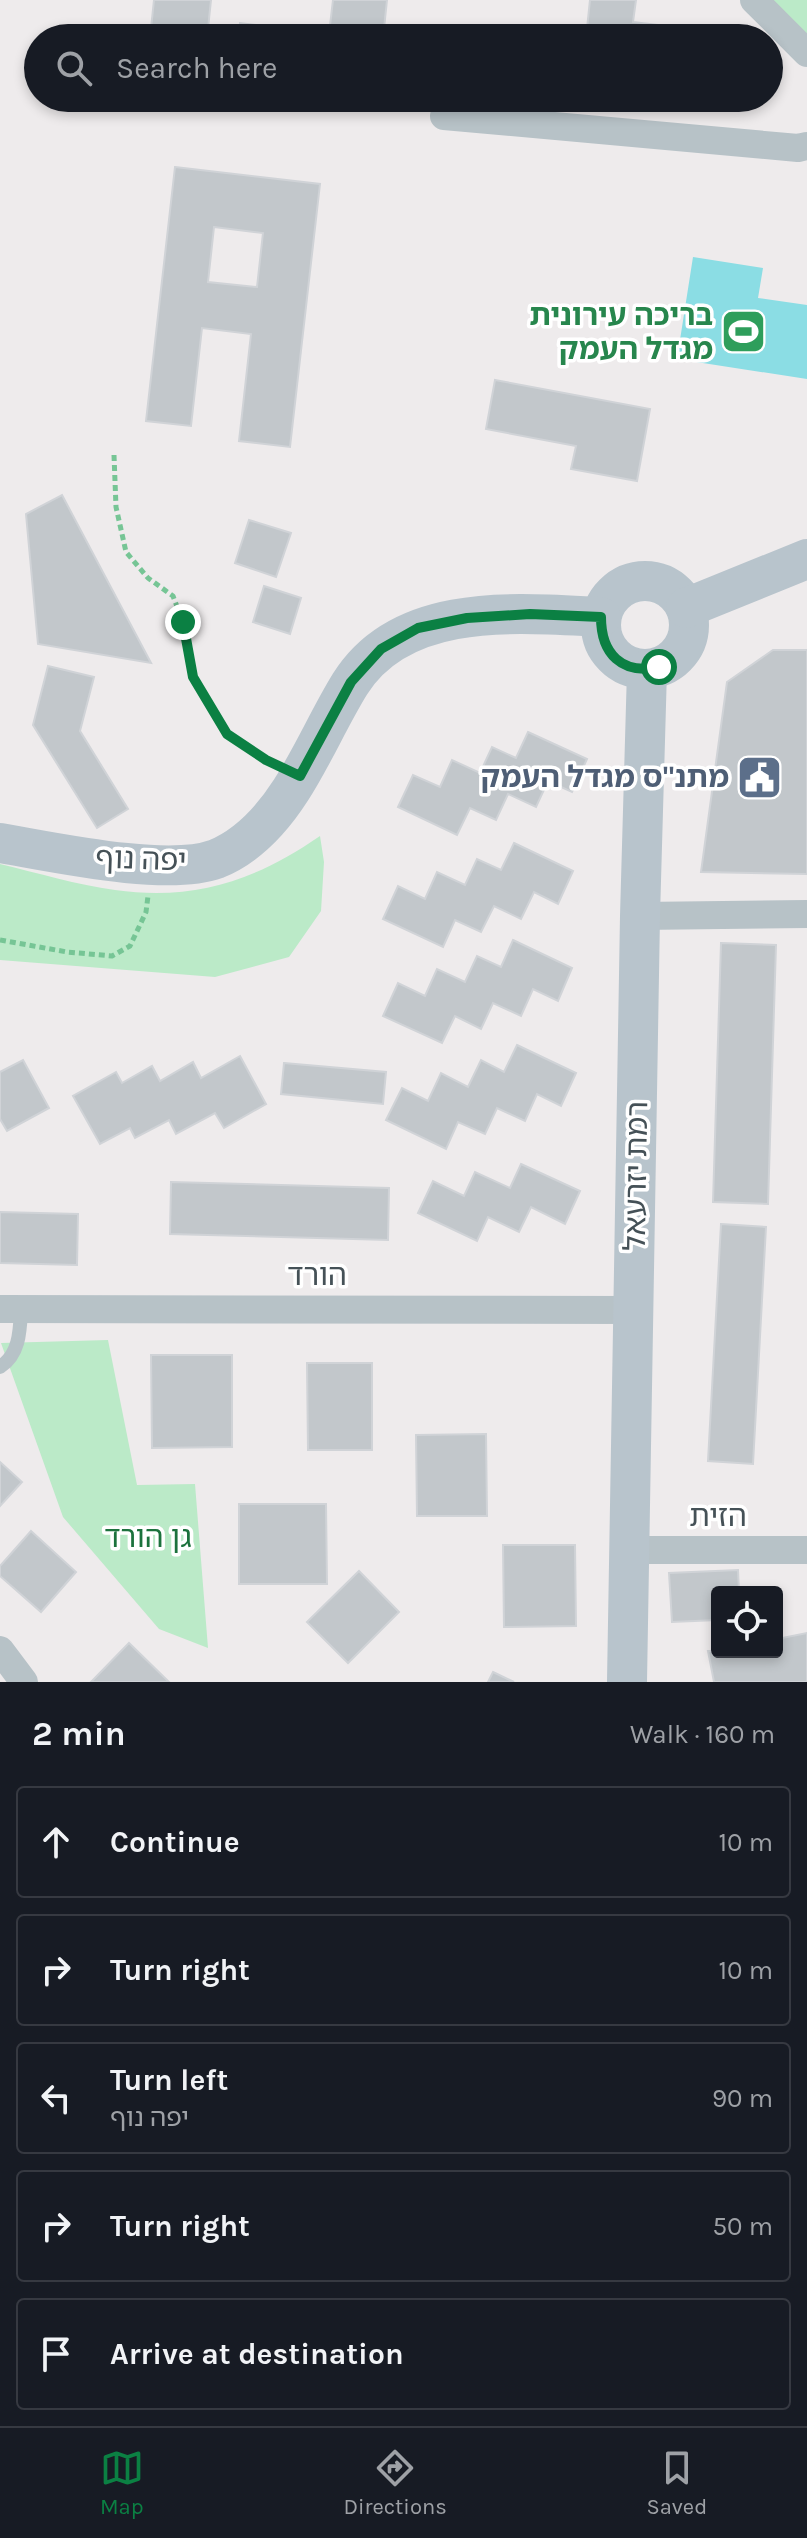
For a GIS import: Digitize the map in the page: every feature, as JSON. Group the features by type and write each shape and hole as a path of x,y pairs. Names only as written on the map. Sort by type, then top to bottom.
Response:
{"street":[{"path":"754,0 778,24"},
{"path":"783,29 807,53"},
{"path":"444,116 798,148 807,146"},
{"path":"686,608 807,559"},
{"path":"639,580 672,589 686,608 689,632 679,653 670,662 647,670 632,668 617,660 601,634 604,606 618,589 639,580"},
{"name":"יפה נוף","path":"0,843 84,858 175,866 216,859 254,836 283,803 351,682 381,649 418,628 467,618 530,614 601,617"},
{"name":"רמת יזרעאל","path":"627,1682 647,670"},
{"path":"640,916 807,914"},
{"name":"הורד","path":"10,1309 634,1310"},
{"name":"הזית","path":"629,1550 807,1550"},
{"path":"0,1650 24,1682"}],"lane":[{"path":"0,1367 7,1362 19,1342 10,1309"}],"path":[{"path":"114,455 116,507 126,552 148,578 173,596 183,622 193,677 227,734 266,760 300,776"},
{"path":"0,940 67,952 112,956 130,946 146,912 151,864"}],"green space":[{"path":"760,0 807,0 807,41"},
{"path":"320,836 324,862 321,911 289,957 215,977 0,960 0,864 101,888 171,893 197,890 247,876 296,852"},
{"name":"גן הורד","path":"108,1340 137,1485 195,1484 208,1648 159,1629 63,1517 1,1343"}],"water":[{"name":"בריכה עירונית מגדל העמק","path":"693,257 763,268 758,298 807,305 807,379 677,359"}],"building":[{"path":"154,0 211,0 208,24 151,24"},
{"path":"333,0 387,0 384,24 330,24"},
{"path":"590,0 636,0 633,22 650,24 587,24"},
{"path":"175,167 320,184 290,447 239,441 251,334 202,328 191,426 146,421","holes":["214,227 263,233 257,287 208,282"]},
{"path":"495,380 650,409 637,481 571,469 576,446 486,429"},
{"path":"62,495 151,663 38,644 26,514"},
{"path":"249,520 291,533 276,577 235,563"},
{"path":"264,586 301,598 290,634 253,622"},
{"name":"מתנ\"ס מגדל העמק","path":"773,650 807,650 807,874 701,872 727,682"},
{"path":"48,666 94,677 80,731 128,809 97,828 33,725"},
{"path":"528,732 587,759 572,792 548,781 536,807 508,794 496,820 470,808 457,835 398,807 413,775 440,787 452,760 480,773 492,747 516,758"},
{"path":"514,843 573,871 558,904 534,892 521,919 494,906 481,932 455,920 443,947 383,919 398,886 425,899 437,872 465,885 477,859 501,870"},
{"path":"513,940 572,968 558,1001 533,989 521,1016 493,1003 481,1029 455,1016 442,1043 383,1016 398,983 425,996 437,969 465,982 477,956 501,967"},
{"path":"721,943 776,945 768,1204 713,1202"},
{"path":"517,1045 576,1073 561,1106 537,1094 525,1121 497,1108 485,1134 458,1122 446,1149 386,1120 402,1088 428,1101 441,1073 468,1087 481,1060 504,1072"},
{"path":"240,1056 266,1104 224,1128 215,1113 176,1134 169,1120 135,1138 130,1128 100,1144 73,1096 116,1072 122,1083 152,1066 160,1081 193,1062 201,1078"},
{"path":"23,1060 49,1108 7,1131 0,1119 0,1072"},
{"path":"284,1063 386,1072 383,1104 281,1094"},
{"path":"521,1164 580,1191 565,1224 531,1207 519,1232 488,1217 477,1241 418,1213 433,1181 464,1196 475,1172 510,1188"},
{"path":"171,1182 389,1188 388,1240 170,1234"},
{"path":"0,1212 78,1214 77,1265 0,1263"},
{"path":"721,1224 766,1227 753,1464 708,1461"},
{"path":"151,1355 232,1355 232,1447 152,1448"},
{"path":"307,1363 372,1363 372,1450 308,1450"},
{"path":"486,1434 487,1516 417,1516 416,1435"},
{"path":"0,1462 22,1482 0,1506"},
{"path":"239,1504 326,1504 327,1584 239,1584"},
{"path":"31,1531 76,1572 41,1612 0,1576 0,1566"},
{"path":"503,1545 575,1545 576,1626 504,1627"},
{"path":"738,1570 739,1586 711,1586 711,1620 672,1622 669,1573"},
{"path":"359,1571 399,1612 348,1663 307,1622"},
{"path":"807,1633 807,1682 714,1682 708,1651 711,1651 711,1658 783,1658 783,1638"},
{"path":"129,1643 169,1682 91,1682"},
{"path":"493,1672 514,1682 488,1682"}],"place":[{"name":"בריכה עירונית מגדל העמק","path":"744,332"},
{"name":"מתנ\"ס מגדל העמק","path":"760,777"}],"route":[{"path":"183,622 193,677 227,734 266,760 300,776 351,682 381,649 418,628 467,618 530,614 601,617 601,634 617,660 632,668 647,670 659,667"}]}
